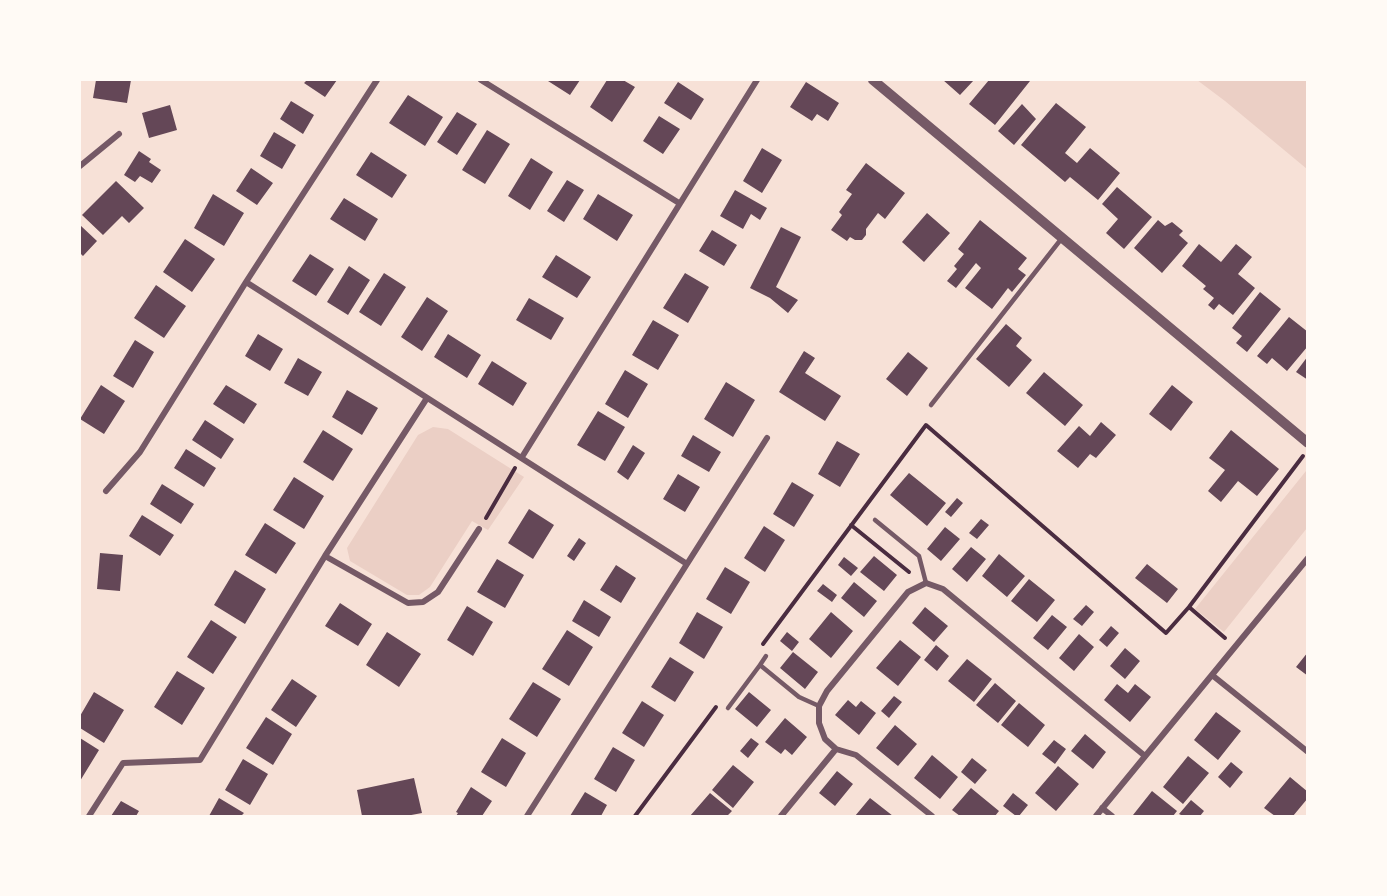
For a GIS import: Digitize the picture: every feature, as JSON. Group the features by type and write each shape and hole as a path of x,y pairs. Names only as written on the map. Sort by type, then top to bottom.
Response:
{"street":[{"path":"105,490 140,452 246,282 377,80"},
{"path":"481,80 679,203"},
{"path":"522,457 757,80"},
{"path":"873,80 1308,443"},
{"path":"80,165 119,134"},
{"path":"246,282 687,564"},
{"path":"89,816 123,763 200,760 325,556 427,398"},
{"path":"527,816 767,438"},
{"path":"325,556 408,603 423,602 438,592 479,529"},
{"path":"1096,816 1308,558"},
{"path":"932,816 856,755 836,749 825,739 819,723 819,706 827,691 908,592 926,583 943,589 1144,756"},
{"path":"1212,675 1308,752"},
{"path":"781,816 836,749"},
{"path":"1102,808 1112,816"}],"lane":[{"path":"931,405 1062,238"},
{"path":"875,520 919,556 926,583"},
{"path":"729,708 766,656"},
{"path":"760,665 799,697 819,706"}],"path":[{"path":"757,652 926,425 1166,633 1189,607 1308,451"},
{"path":"479,529 522,457"},
{"path":"851,525 912,574 916,588"},
{"path":"1189,607 1234,646"},
{"path":"635,816 716,707"}],"shaded area":[{"path":"1197,80 1307,80 1307,169 1225,101"},
{"path":"433,427 448,429 524,477 488,530 472,521 430,587 419,595 407,595 350,561 347,548 418,435"},
{"path":"1306,471 1307,528 1224,632 1195,609"}],"building":[{"path":"96,80 131,80 127,103 93,98"},
{"path":"307,80 337,80 325,97 304,83"},
{"path":"549,80 580,80 570,95"},
{"path":"607,80 623,80 635,87 612,122 590,107"},
{"path":"943,80 974,80 960,95"},
{"path":"989,80 1030,81 995,125 969,104"},
{"path":"678,82 704,99 691,120 664,103"},
{"path":"806,82 839,103 828,121 817,114 812,121 790,107"},
{"path":"408,95 443,117 425,146 389,123"},
{"path":"291,101 314,115 303,134 280,119"},
{"path":"1056,103 1086,127 1065,153 1077,163 1090,148 1120,173 1098,200 1070,177 1065,182 1021,145"},
{"path":"1022,104 1036,119 1014,145 998,131"},
{"path":"170,105 177,130 149,138 142,113"},
{"path":"457,112 477,124 457,155 437,142"},
{"path":"659,116 680,129 663,154 643,141"},
{"path":"487,130 510,144 485,184 462,170"},
{"path":"274,132 296,145 282,169 260,156"},
{"path":"762,148 782,160 762,193 743,181"},
{"path":"139,151 161,170 152,183 140,176 135,182 124,175"},
{"path":"371,152 407,175 392,198 356,175"},
{"path":"531,158 553,172 530,210 508,196"},
{"path":"866,163 905,193 885,219 878,213 866,229 866,235 862,240 850,237 847,241 831,230 842,215 839,212 852,194 846,190"},
{"path":"251,168 273,183 257,205 236,191"},
{"path":"567,180 584,190 564,222 547,211"},
{"path":"116,181 144,208 129,223 122,216 103,235 82,215"},
{"path":"1117,187 1152,217 1124,249 1106,233 1118,219 1102,204"},
{"path":"735,190 767,208 760,220 751,214 743,229 720,216"},
{"path":"213,194 244,213 224,246 194,228"},
{"path":"598,194 633,215 617,241 583,219"},
{"path":"344,198 378,219 365,241 330,219"},
{"path":"927,213 950,233 924,262 902,242"},
{"path":"980,220 1027,258 1018,269 1026,275 1012,292 1008,288 992,309 965,288 981,268 976,263 956,288 947,281 957,269 954,266 964,254 958,249"},
{"path":"1158,220 1165,226 1172,222 1183,231 1179,235 1188,243 1162,273 1134,248"},
{"path":"80,225 97,241 83,256 80,253"},
{"path":"781,227 801,237 776,287 798,300 788,313 770,298 750,288"},
{"path":"712,230 737,245 724,266 699,251"},
{"path":"185,239 215,259 192,292 163,272"},
{"path":"1199,244 1221,262 1236,244 1252,257 1238,274 1255,288 1233,315 1219,304 1214,310 1208,305 1214,298 1203,289 1206,286 1182,266"},
{"path":"310,254 334,269 316,296 292,281"},
{"path":"556,255 591,277 577,298 542,277"},
{"path":"349,266 370,280 348,315 327,302"},
{"path":"384,273 406,287 381,326 359,312"},
{"path":"685,273 709,287 688,323 663,308"},
{"path":"156,285 186,306 164,338 134,318"},
{"path":"1260,292 1281,309 1247,352 1236,343 1242,336 1232,328"},
{"path":"427,297 448,311 422,351 401,337"},
{"path":"529,298 564,318 551,340 516,320"},
{"path":"1289,317 1308,332 1308,346 1287,371 1272,358 1267,364 1257,356"},
{"path":"653,320 679,335 658,370 632,355"},
{"path":"1006,324 1022,338 1016,346 1032,360 1009,387 976,359"},
{"path":"258,334 283,349 270,371 245,356"},
{"path":"448,334 481,355 467,378 434,357"},
{"path":"135,340 154,352 133,388 113,376"},
{"path":"804,351 815,358 805,373 841,396 825,421 779,392"},
{"path":"908,352 928,368 907,396 886,379"},
{"path":"1308,356 1308,380 1296,372"},
{"path":"298,358 322,372 308,396 284,383"},
{"path":"492,361 527,383 513,406 478,384"},
{"path":"625,370 648,384 628,418 605,404"},
{"path":"1044,372 1083,405 1065,426 1026,393"},
{"path":"726,382 755,400 733,437 704,419"},
{"path":"101,385 125,401 104,434 80,419"},
{"path":"226,385 257,404 244,424 213,404"},
{"path":"1172,385 1193,402 1171,431 1149,414"},
{"path":"347,390 378,408 362,435 332,417"},
{"path":"598,411 625,427 605,461 577,445"},
{"path":"205,420 234,439 221,459 192,440"},
{"path":"1101,422 1116,435 1096,458 1090,454 1078,468 1057,451 1079,426 1090,436"},
{"path":"323,430 353,449 333,481 303,462"},
{"path":"1231,430 1279,469 1257,496 1238,481 1221,502 1208,491 1225,470 1209,458"},
{"path":"693,435 721,452 709,472 681,456"},
{"path":"837,441 860,454 840,487 818,474"},
{"path":"633,445 645,453 628,480 617,472"},
{"path":"186,449 216,468 204,487 174,468"},
{"path":"909,473 946,503 927,526 890,495"},
{"path":"678,474 700,487 685,512 663,499"},
{"path":"294,477 324,496 304,529 273,510"},
{"path":"792,482 814,495 794,527 773,514"},
{"path":"162,484 194,504 181,524 150,504"},
{"path":"957,498 963,503 951,517 945,512"},
{"path":"529,509 554,525 533,559 508,543"},
{"path":"142,515 174,535 160,556 129,536"},
{"path":"981,519 989,525 977,539 969,533"},
{"path":"265,523 296,543 276,574 245,555"},
{"path":"764,526 785,540 765,572 744,558"},
{"path":"945,527 960,539 941,561 927,549"},
{"path":"579,538 586,543 574,561 567,556"},
{"path":"971,547 986,559 967,582 952,569"},
{"path":"100,553 123,555 120,591 97,589"},
{"path":"999,554 1025,576 1007,597 982,576"},
{"path":"874,556 897,575 884,591 860,572"},
{"path":"844,557 858,568 851,576 838,565"},
{"path":"497,559 524,575 505,608 477,592"},
{"path":"1147,564 1178,589 1167,603 1135,578"},
{"path":"616,565 636,578 621,603 600,590"},
{"path":"725,567 750,582 731,614 706,599"},
{"path":"235,570 266,589 245,624 214,605"},
{"path":"1029,579 1055,600 1037,622 1011,601"},
{"path":"854,582 877,601 864,617 841,598"},
{"path":"823,584 837,595 832,602 817,591"},
{"path":"584,600 611,617 599,637 572,621"},
{"path":"340,603 372,624 358,646 325,626"},
{"path":"1086,605 1094,612 1082,626 1073,619"},
{"path":"467,606 493,622 473,656 447,640"},
{"path":"925,607 948,626 934,642 912,623"},
{"path":"697,612 723,627 704,659 679,643"},
{"path":"831,612 853,631 831,658 809,639"},
{"path":"1052,615 1067,627 1048,650 1033,638"},
{"path":"211,620 237,637 213,674 187,657"},
{"path":"1111,626 1119,633 1107,647 1099,640"},
{"path":"567,630 593,647 569,686 542,669"},
{"path":"387,632 421,654 399,687 366,665"},
{"path":"787,632 799,642 792,651 780,641"},
{"path":"1079,634 1094,647 1074,671 1059,658"},
{"path":"900,640 921,657 898,686 876,668"},
{"path":"936,645 949,656 937,671 924,660"},
{"path":"1125,648 1140,661 1125,679 1110,666"},
{"path":"793,652 818,672 805,689 780,668"},
{"path":"1308,652 1308,676 1296,667"},
{"path":"670,657 694,672 675,702 651,687"},
{"path":"967,659 992,679 974,702 948,681"},
{"path":"177,671 205,688 182,725 154,707"},
{"path":"292,679 317,696 296,727 271,710"},
{"path":"533,682 561,699 537,737 509,719"},
{"path":"995,683 1016,701 998,723 976,705"},
{"path":"1117,684 1128,693 1135,684 1151,697 1130,722 1104,700"},
{"path":"94,692 124,710 104,743 80,728 80,716"},
{"path":"749,692 771,710 757,727 735,709"},
{"path":"894,696 902,702 889,718 881,711"},
{"path":"848,700 856,707 861,701 876,713 859,735 835,715"},
{"path":"642,701 664,715 644,747 622,733"},
{"path":"1019,703 1045,725 1028,747 1001,725"},
{"path":"1216,712 1241,731 1218,760 1194,740"},
{"path":"266,717 292,734 273,765 246,748"},
{"path":"785,718 807,737 792,755 785,749 781,754 765,742"},
{"path":"895,725 917,744 898,766 876,748"},
{"path":"1085,734 1106,752 1093,769 1071,751"},
{"path":"80,738 99,750 80,781"},
{"path":"502,738 526,753 506,787 481,772"},
{"path":"751,738 759,744 748,758 740,751"},
{"path":"1054,740 1066,749 1055,764 1042,754"},
{"path":"613,747 635,760 616,792 594,779"},
{"path":"932,755 958,777 940,799 914,778"},
{"path":"1188,756 1209,773 1183,804 1163,787"},
{"path":"972,758 987,770 975,784 961,772"},
{"path":"243,759 268,774 250,805 225,790"},
{"path":"1231,762 1243,772 1230,788 1218,777"},
{"path":"733,765 754,782 733,808 712,790"},
{"path":"1058,766 1079,784 1056,811 1035,793"},
{"path":"837,771 853,784 835,806 819,793"},
{"path":"1290,777 1308,792 1308,798 1293,816 1275,816 1264,808"},
{"path":"414,778 422,813 406,816 362,816 357,790"},
{"path":"471,787 492,801 482,816 456,816 458,813 456,812"},
{"path":"971,788 999,811 995,816 960,816 952,810"},
{"path":"1152,791 1177,811 1173,816 1133,815"},
{"path":"585,792 607,805 601,816 570,816"},
{"path":"710,793 732,811 727,816 690,816"},
{"path":"1013,793 1028,805 1019,816 1003,806"},
{"path":"219,798 244,813 241,816 209,816"},
{"path":"870,798 893,816 855,816"},
{"path":"1191,800 1204,811 1200,816 1179,814"},
{"path":"121,801 139,811 136,816 111,816"}]}
